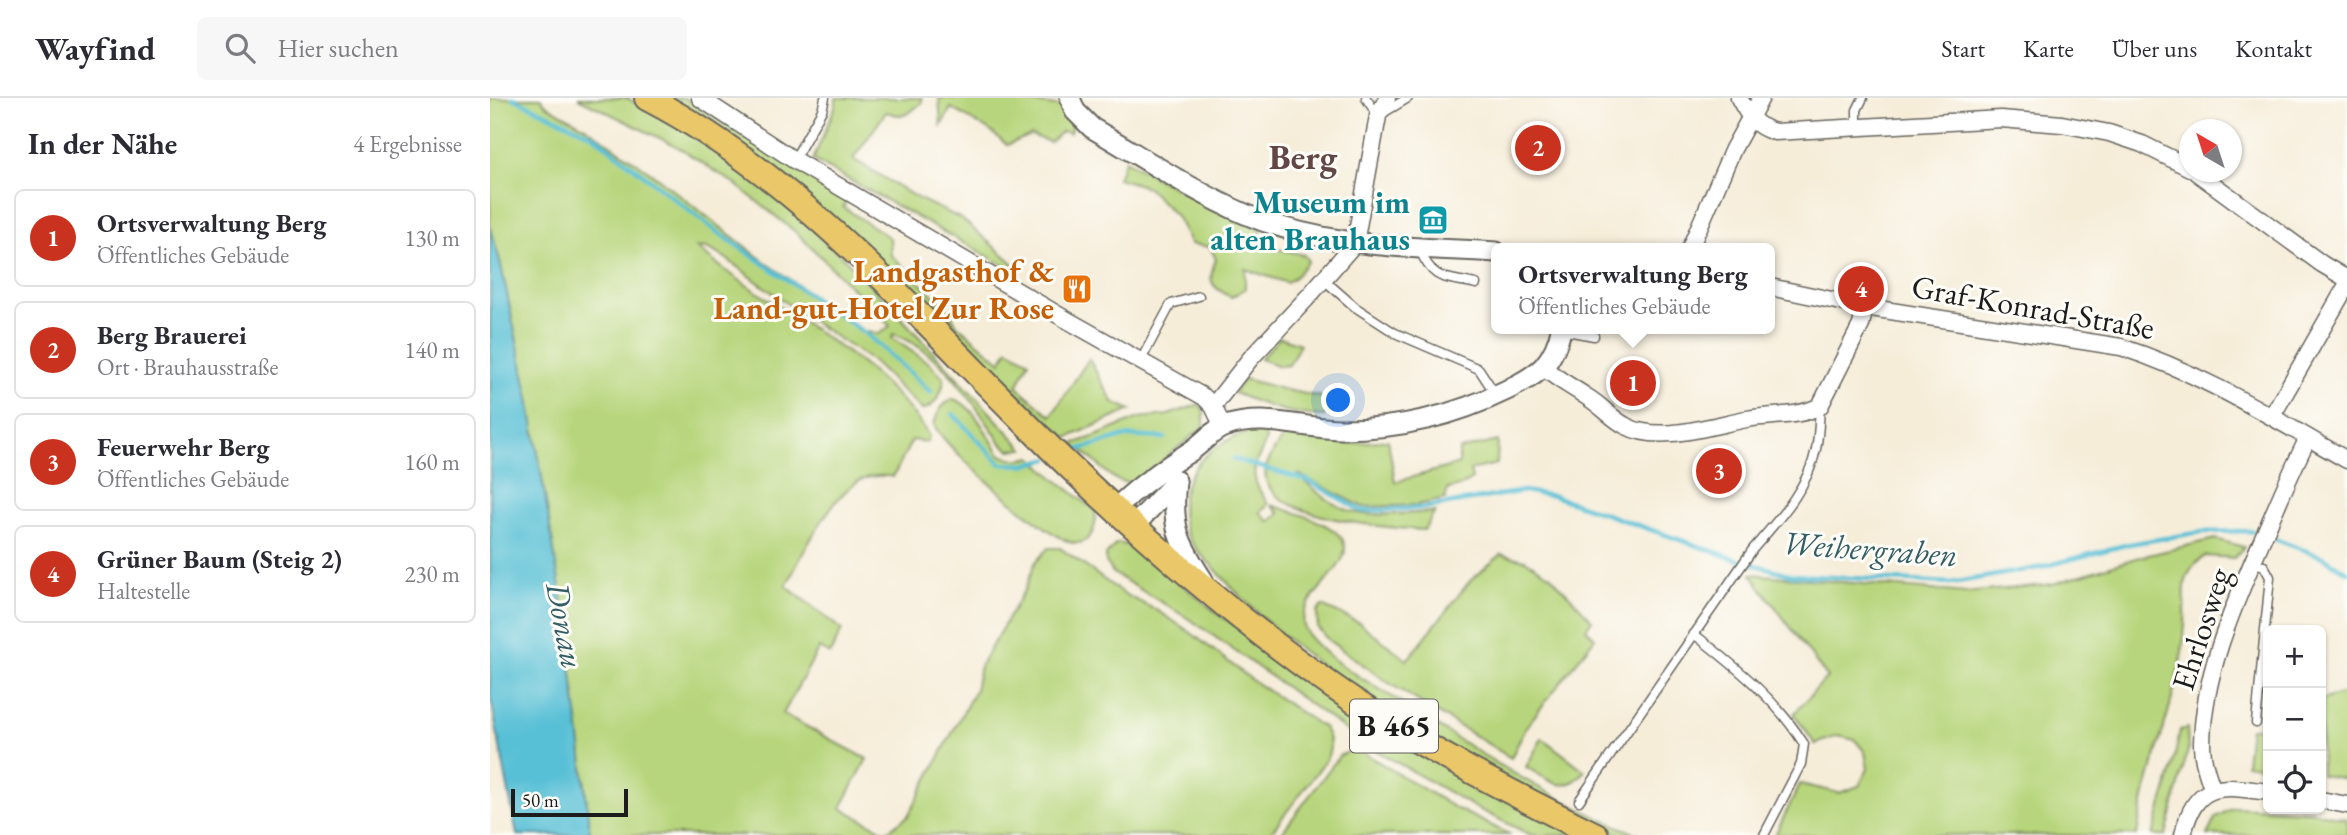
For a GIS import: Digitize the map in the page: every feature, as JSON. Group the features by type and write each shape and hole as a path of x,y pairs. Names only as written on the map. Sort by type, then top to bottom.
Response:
{"main road":[{"name":"B 465","path":"647,98 687,119 776,182 855,253 1115,509 1289,654 1391,724 1489,782 1596,835"}],"street":[{"path":"700,98 794,160 1204,397 1213,406 1223,426"},
{"path":"1070,98 1075,111 1091,128 1245,214 1300,232 1354,243 1491,252"},
{"path":"1213,406 1250,359 1354,243 1378,116 1387,98"},
{"path":"1739,98 1749,118 1763,129 1775,132 2001,119 2062,124 2120,137 2142,144 2179,163"},
{"path":"1692,243 1749,118 1761,98"},
{"path":"2210,182 2347,282 2272,416"},
{"name":"Graf-Konrad-Straße","path":"1775,288 1865,307 2122,347 2158,358 2194,374 2347,460"},
{"path":"1543,367 1559,382 1588,397 1626,427 1650,433 1675,433 1749,418 1790,416 1821,406 1861,325 1865,307"},
{"path":"1115,509 1169,464 1223,426 1258,421 1340,429 1391,426 1431,419 1471,406 1521,383 1543,367 1560,334"},
{"name":"Ehrlosweg","path":"2213,790 2205,770 2202,746 2204,712 2222,641 2270,520 2308,438"},
{"path":"1134,526 1176,481 1193,449"},
{"path":"1176,481 1174,510 1177,534 1209,590"},
{"path":"2183,835 2192,805 2200,797 2213,790 2228,788 2263,792"},
{"path":"2326,801 2347,805"}],"lane":[{"path":"794,160 822,110 825,98"},
{"path":"1366,98 1378,116 1408,98"},
{"path":"1857,127 1857,110 1863,98"},
{"path":"1419,247 1427,266 1434,274 1476,284"},
{"path":"1323,279 1355,307 1395,333 1479,369 1496,395"},
{"path":"1141,360 1171,304 1199,296"},
{"path":"1585,334 1594,336"},
{"path":"1579,801 1748,556 1785,512 1804,483 1816,450 1821,406"},
{"path":"2255,556 2270,577 2256,723"},
{"path":"1694,634 1760,688 1788,720 1804,744 1801,764 1764,835"}],"green space":[{"path":"490,98 541,98 546,105 584,126 650,172 756,255 861,331 879,334 890,326 798,234 735,184 676,146 578,98 627,98 673,122 754,178 811,226 863,277 1024,449 1010,450 1001,443 954,379 926,352 910,342 893,334 892,338 929,363 944,378 938,398 931,406 922,410 872,361 800,313 724,257 707,248 696,247 880,379 906,406 929,436 927,442 912,440 893,477 866,478 841,495 819,525 786,586 842,630 830,654 819,648 783,714 867,759 841,808 886,832 908,816 975,690 980,666 1025,589 1035,563 1048,548 1060,548 1124,594 1158,611 1190,632 1252,680 1324,728 1330,744 1326,760 1269,835 590,835 565,619 529,398 500,261 490,227"},
{"path":"670,98 684,98 847,201 843,207 890,238 891,255 950,311 956,324 1001,362 1008,349 1029,361 1017,387 1051,416 1089,359 1113,402 1131,410 1067,438 1017,394 853,236"},
{"path":"836,98 922,98 922,102 906,114 886,112 853,159 919,199 962,219 1012,262 1018,273 813,160 836,105"},
{"path":"939,98 1004,98 1062,107 1072,124 1070,133 1062,131 1050,142 1031,135 1007,145 989,130 951,108 941,126"},
{"path":"1125,160 1262,229 1259,236 1265,246 1304,255 1308,261 1287,283 1245,269 1245,289 1231,297 1212,282 1216,259 1210,247 1191,244 1176,216 1147,187 1118,178"},
{"path":"1280,337 1300,344 1289,365 1280,366 1260,359"},
{"path":"1244,379 1332,399 1325,416 1290,412 1234,393"},
{"path":"953,399 968,407 974,414 1000,454 1016,459 1032,457 1095,510 1095,524 1090,536 1080,543 1073,543 1052,533 956,452 934,425 940,410"},
{"path":"1200,404 1204,414 1204,426 1139,480 1125,482 1114,478 1072,444 1139,418 1168,415"},
{"path":"1248,432 1261,433 1266,437 1254,471 1258,488 1268,504 1260,512 1269,522 1279,513 1271,505 1316,520 1339,535 1345,547 1334,572 1312,598 1305,612 1304,626 1312,640 1351,672 1513,773 1575,806 1639,835 1622,835 1603,827 1396,716 1299,649 1255,611 1194,546 1185,531 1182,511 1186,485 1196,466 1219,445"},
{"path":"1285,436 1347,444 1388,440 1395,482 1459,464 1459,450 1498,441 1497,464 1470,470 1472,479 1448,489 1445,499 1417,505 1363,507 1298,474 1325,498 1350,511 1376,515 1435,512 1424,530 1381,526 1322,516 1295,507 1275,494 1266,478 1270,458"},
{"path":"2215,539 2244,547 2234,558 2205,556 2186,579 2182,651 2137,835 1775,835 1800,784 1839,793 1859,786 1868,769 1865,752 1855,740 1838,736 1815,744 1794,714 1827,677 1751,574 1966,593 2053,584 2136,558"},
{"path":"1117,543 1134,546 1223,618 1575,835 1531,835 1478,809 1370,747 1194,622 1113,573 1106,562 1106,555"},
{"path":"1501,554 1525,560 1551,576 1592,620 1586,629 1595,638 1526,727 1511,758 1389,683 1328,640 1318,628 1317,612 1322,606 1358,622 1407,660 1470,581"},
{"path":"2347,692 2347,779 2326,776 2326,698"},
{"path":"2263,720 2263,766 2246,764 2250,728 2261,728"},
{"path":"2187,728 2188,750 2166,835 2153,835 2172,770 2180,730"},
{"path":"1542,738 1585,771 1577,779 1563,785 1526,767"},
{"path":"1357,749 1457,809 1511,835 1280,835 1340,755"},
{"path":"2235,807 2263,808 2263,814 2324,814 2347,819 2347,835 2207,835 2216,817"}],"water":[{"path":"490,227 500,261 529,398 565,619 590,835 517,835 490,695"}],"waterway":[{"name":"Weihergraben","path":"513,98 594,136 713,229 868,335 931,392"},
{"name":"Weihergraben","path":"953,414 1001,464 1025,465 1048,459"},
{"name":"Weihergraben","path":"1067,453 1126,436 1165,438"},
{"name":"Weihergraben","path":"1233,459 1309,481 1362,511 1423,508 1524,491 1554,496 1738,560 1792,575 1951,583 2038,568 2129,544 2202,532 2252,531 2260,534"},
{"name":"Weihergraben","path":"2269,537 2323,557 2347,572"}],"place":[{"name":"Berg Brauerei","path":"1538,148"},
{"name":"Museum im alten Brauhaus","path":"1433,220"},
{"name":"Landgasthof & Land-gut-Hotel Zur Rose","path":"1077,289"},
{"name":"Grüner Baum (Steig 2)","path":"1861,289"},
{"name":"Ortsverwaltung Berg","path":"1633,383"},
{"name":"Feuerwehr Berg","path":"1719,471"}],"district":[{"name":"Berg","path":"1303,157"}],"water label":[{"name":"Donau","path":"566,625"}]}
